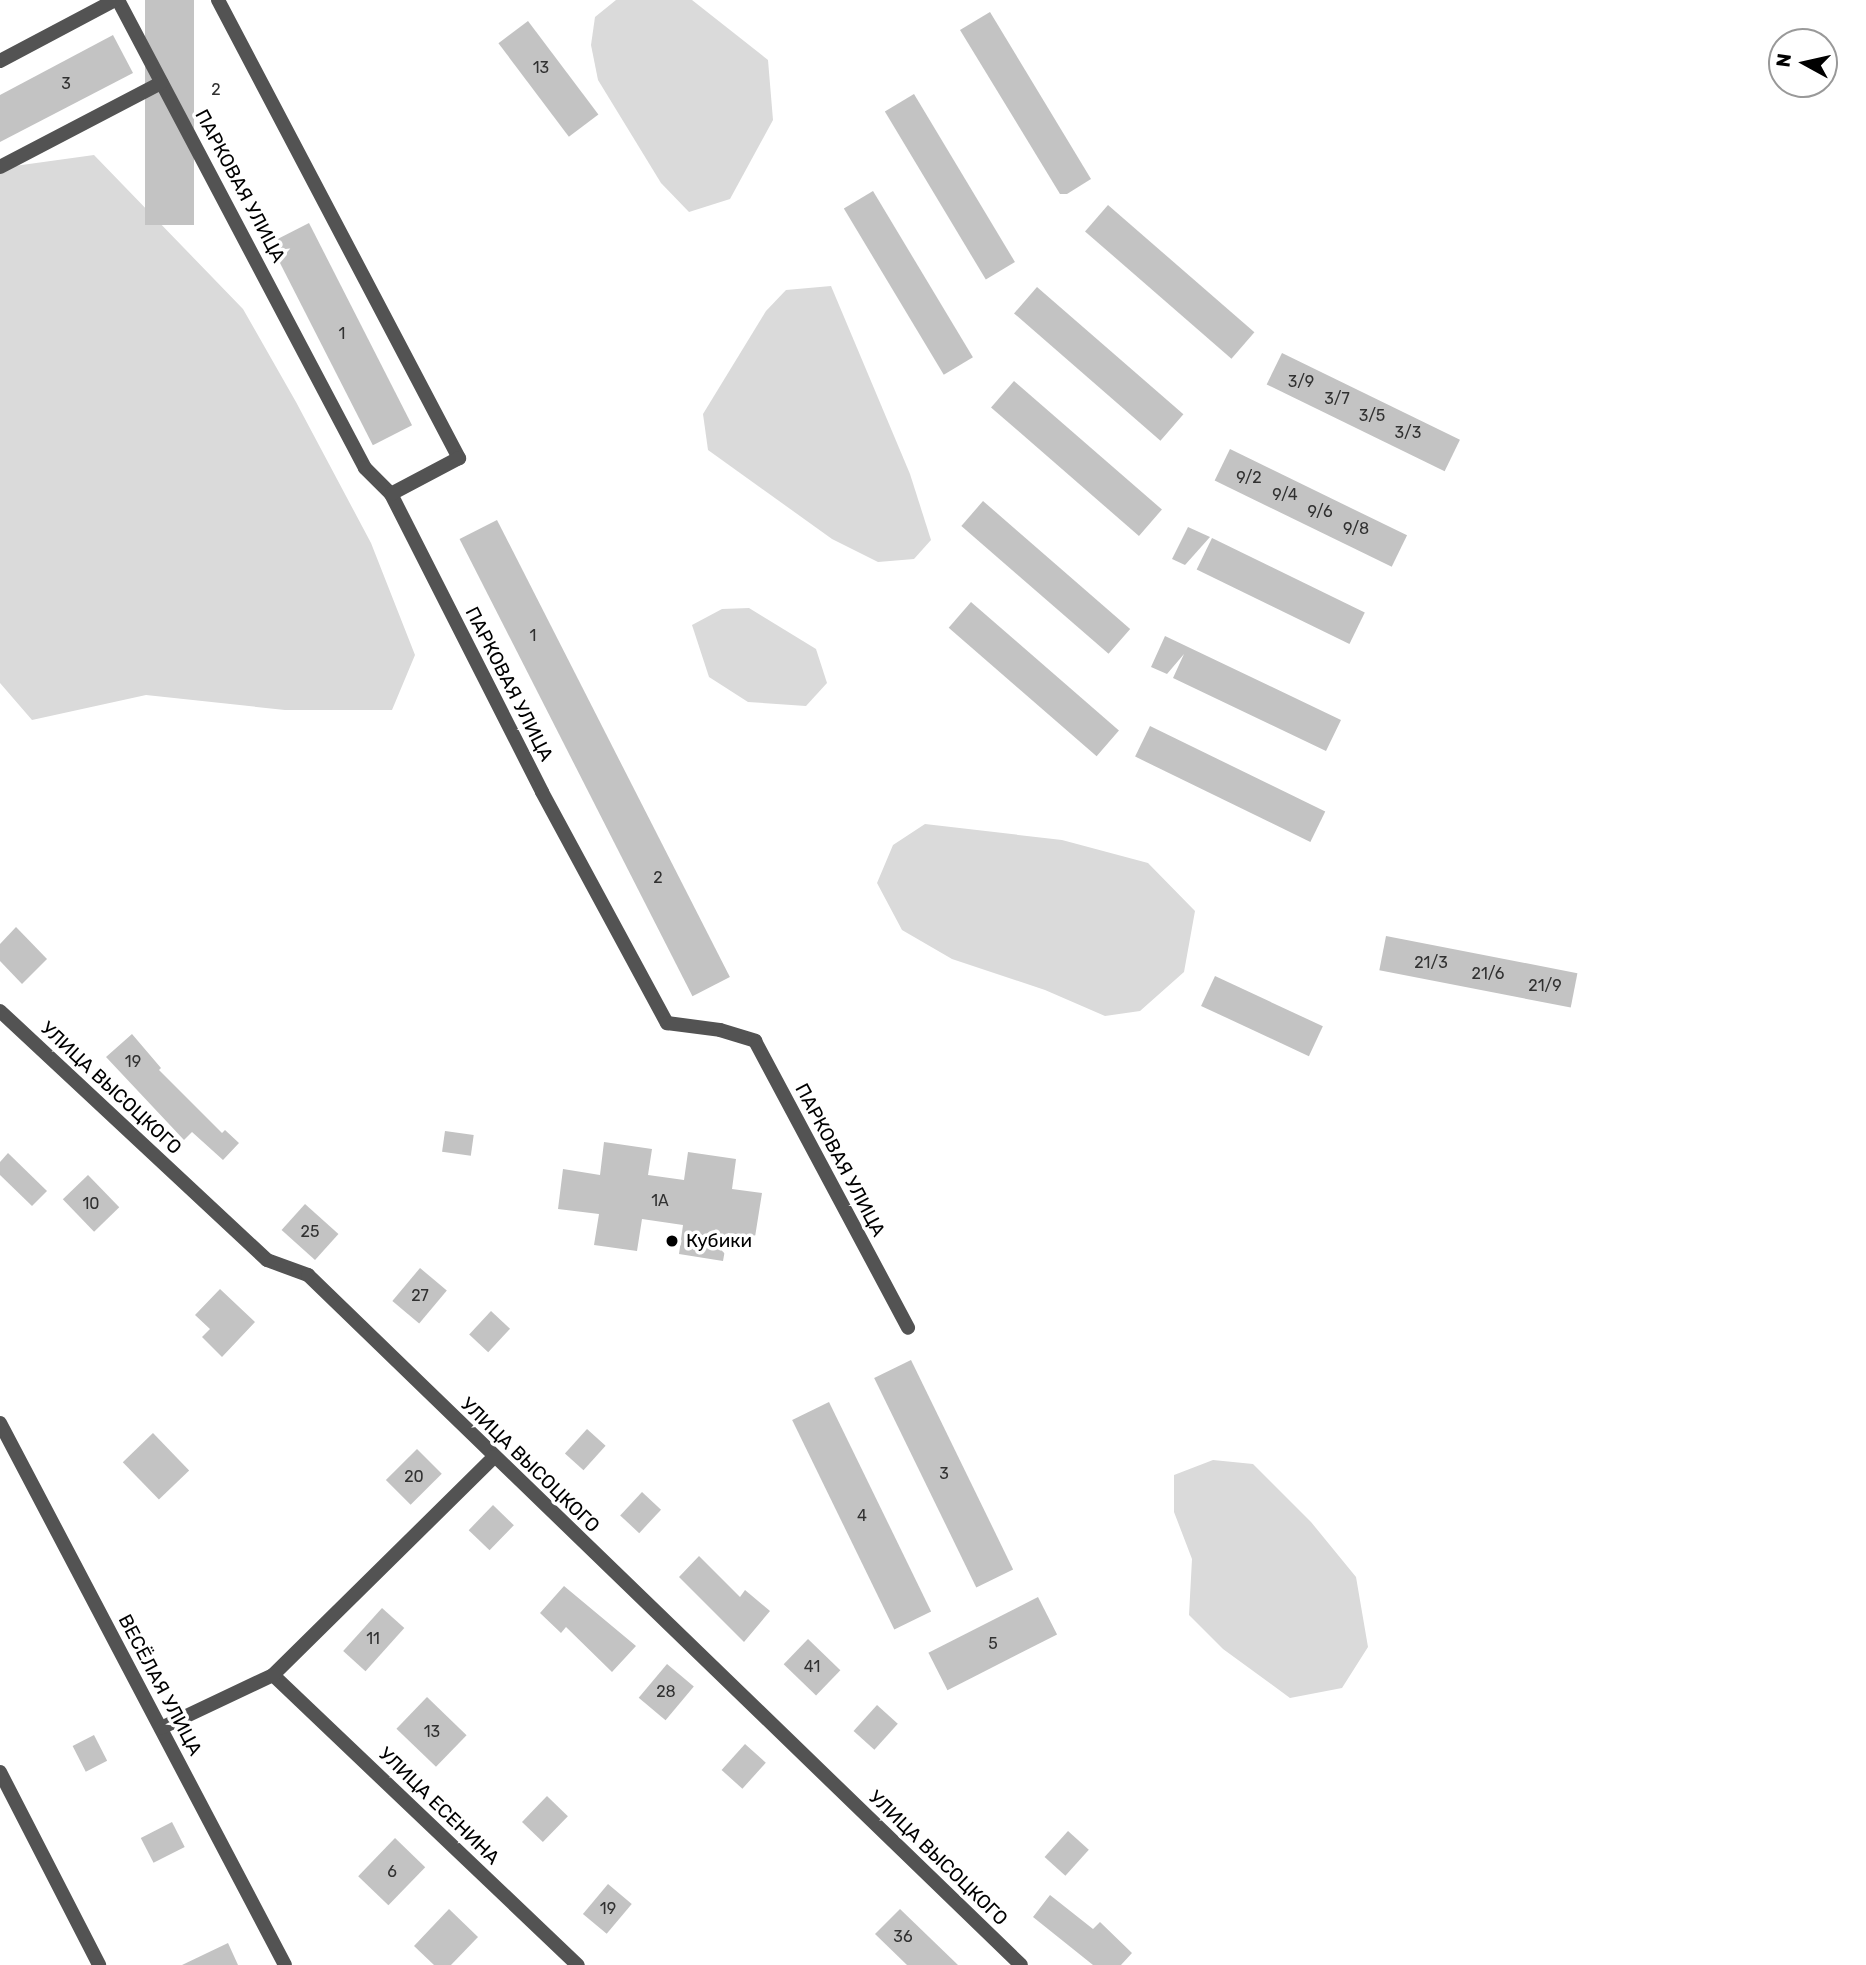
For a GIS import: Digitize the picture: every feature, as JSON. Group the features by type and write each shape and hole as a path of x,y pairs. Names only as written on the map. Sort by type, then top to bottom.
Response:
{"street":[{"path":"0,61 117,0"},
{"name":"ПАРКОВАЯ УЛИЦА","path":"117,0 365,468 391,494 542,792 667,1023 720,1030 755,1041 908,1328"},
{"path":"218,0 459,458 391,494"},
{"path":"0,167 161,83"},
{"name":"УЛИЦА ВЫСОЦКОГО","path":"0,1011 267,1261 308,1275 1021,1965"},
{"name":"ВЕСЁЛАЯ УЛИЦА","path":"0,1423 285,1965"},
{"path":"161,1728 273,1675 494,1457"},
{"name":"УЛИЦА ЕСЕНИНА","path":"273,1675 578,1965"},
{"path":"0,1772 99,1965"}],"shaded area":[{"path":"616,0 692,0 768,60 773,120 730,199 689,212 661,183 598,80 591,45 595,17"},
{"path":"94,155 243,309 296,402 371,543 415,655 392,710 285,710 146,695 32,720 0,683 0,168"},
{"path":"831,286 910,474 931,540 914,559 878,562 832,539 708,450 703,414 766,311 786,290"},
{"path":"749,608 816,649 827,683 806,706 748,702 709,677 692,625 722,609"},
{"path":"925,824 1062,840 1148,863 1195,911 1184,972 1140,1011 1105,1016 1045,990 952,959 902,930 877,883 893,845"},
{"path":"1213,1460 1253,1464 1311,1522 1356,1577 1368,1647 1342,1688 1290,1698 1223,1649 1189,1615 1192,1559 1174,1512 1174,1475"}],"building":[{"path":"145,0 194,0 194,225 145,225"},
{"path":"990,12 1091,179 1067,194 1060,194 960,30"},
{"path":"528,21 598,114 569,137 498,43"},
{"path":"113,35 133,73 0,142 0,95"},
{"path":"914,94 1015,262 986,280 885,112"},
{"path":"873,191 973,357 944,375 844,209"},
{"path":"1108,205 1254,332 1231,359 1085,231"},
{"path":"309,223 412,425 373,445 270,243"},
{"path":"1037,287 1183,414 1160,441 1014,313"},
{"path":"1282,353 1460,440 1445,471 1267,384"},
{"path":"1014,381 1162,510 1139,536 991,407"},
{"path":"1230,449 1407,535 1392,567 1215,480"},
{"path":"983,501 1130,629 1109,654 961,526"},
{"path":"497,520 730,977 692,996 460,539"},
{"path":"1188,527 1210,537 1185,565 1172,559"},
{"path":"1212,538 1365,613 1349,644 1197,569"},
{"path":"971,602 1119,731 1097,756 949,628"},
{"path":"1165,636 1341,720 1326,751 1173,678 1184,654 1167,674 1151,667"},
{"path":"1150,726 1325,811 1310,842 1135,757"},
{"path":"16,927 47,959 22,984 0,961 0,944"},
{"path":"1386,936 1577,973 1571,1008 1379,970"},
{"path":"1215,976 1323,1026 1309,1056 1201,1006"},
{"path":"132,1034 161,1068 159,1070 222,1133 225,1130 239,1143 223,1160 192,1132 184,1140 106,1057"},
{"path":"445,1131 474,1135 471,1156 442,1152"},
{"path":"604,1142 652,1149 648,1175 684,1180 688,1152 736,1159 732,1189 762,1193 755,1237 728,1233 723,1261 679,1254 683,1225 642,1219 637,1251 594,1245 599,1214 558,1209 563,1169 600,1175"},
{"path":"8,1153 47,1191 32,1206 0,1175 0,1162"},
{"path":"88,1175 119,1207 94,1232 63,1199"},
{"path":"305,1204 338,1234 315,1260 282,1230"},
{"path":"420,1268 447,1290 419,1323 392,1301"},
{"path":"220,1289 255,1322 222,1357 202,1337 210,1329 195,1315"},
{"path":"491,1311 510,1329 488,1352 469,1334"},
{"path":"911,1360 1013,1569 976,1587 874,1378"},
{"path":"829,1402 931,1611 894,1629 792,1420"},
{"path":"587,1429 606,1446 583,1470 565,1454"},
{"path":"153,1433 189,1470 159,1500 123,1462"},
{"path":"417,1449 442,1474 411,1505 386,1480"},
{"path":"642,1492 661,1510 639,1533 620,1515"},
{"path":"493,1505 514,1525 490,1550 469,1530"},
{"path":"699,1556 740,1597 745,1590 770,1611 744,1642 679,1577"},
{"path":"564,1586 636,1646 612,1672 566,1627 561,1633 540,1613"},
{"path":"1038,1597 1057,1634 947,1690 928,1653"},
{"path":"382,1608 404,1628 365,1671 343,1651"},
{"path":"808,1639 840,1670 816,1695 784,1664"},
{"path":"667,1664 694,1686 666,1720 639,1698"},
{"path":"427,1697 467,1735 436,1767 396,1729"},
{"path":"877,1705 898,1724 874,1750 854,1731"},
{"path":"94,1735 107,1761 86,1772 73,1746"},
{"path":"745,1744 766,1763 742,1789 722,1770"},
{"path":"547,1796 568,1816 543,1842 522,1822"},
{"path":"172,1822 185,1847 154,1863 141,1838"},
{"path":"1068,1831 1089,1850 1065,1876 1045,1857"},
{"path":"395,1838 425,1867 388,1905 358,1876"},
{"path":"608,1884 632,1904 607,1934 583,1914"},
{"path":"1050,1895 1093,1929 1100,1922 1132,1953 1121,1965 1093,1965 1033,1917"},
{"path":"449,1909 478,1937 451,1965 434,1965 414,1946"},
{"path":"900,1909 958,1965 907,1965 875,1934"},
{"path":"228,1943 238,1965 182,1965"}],"place":[{"name":"Кубики","path":"672,1241"}]}
